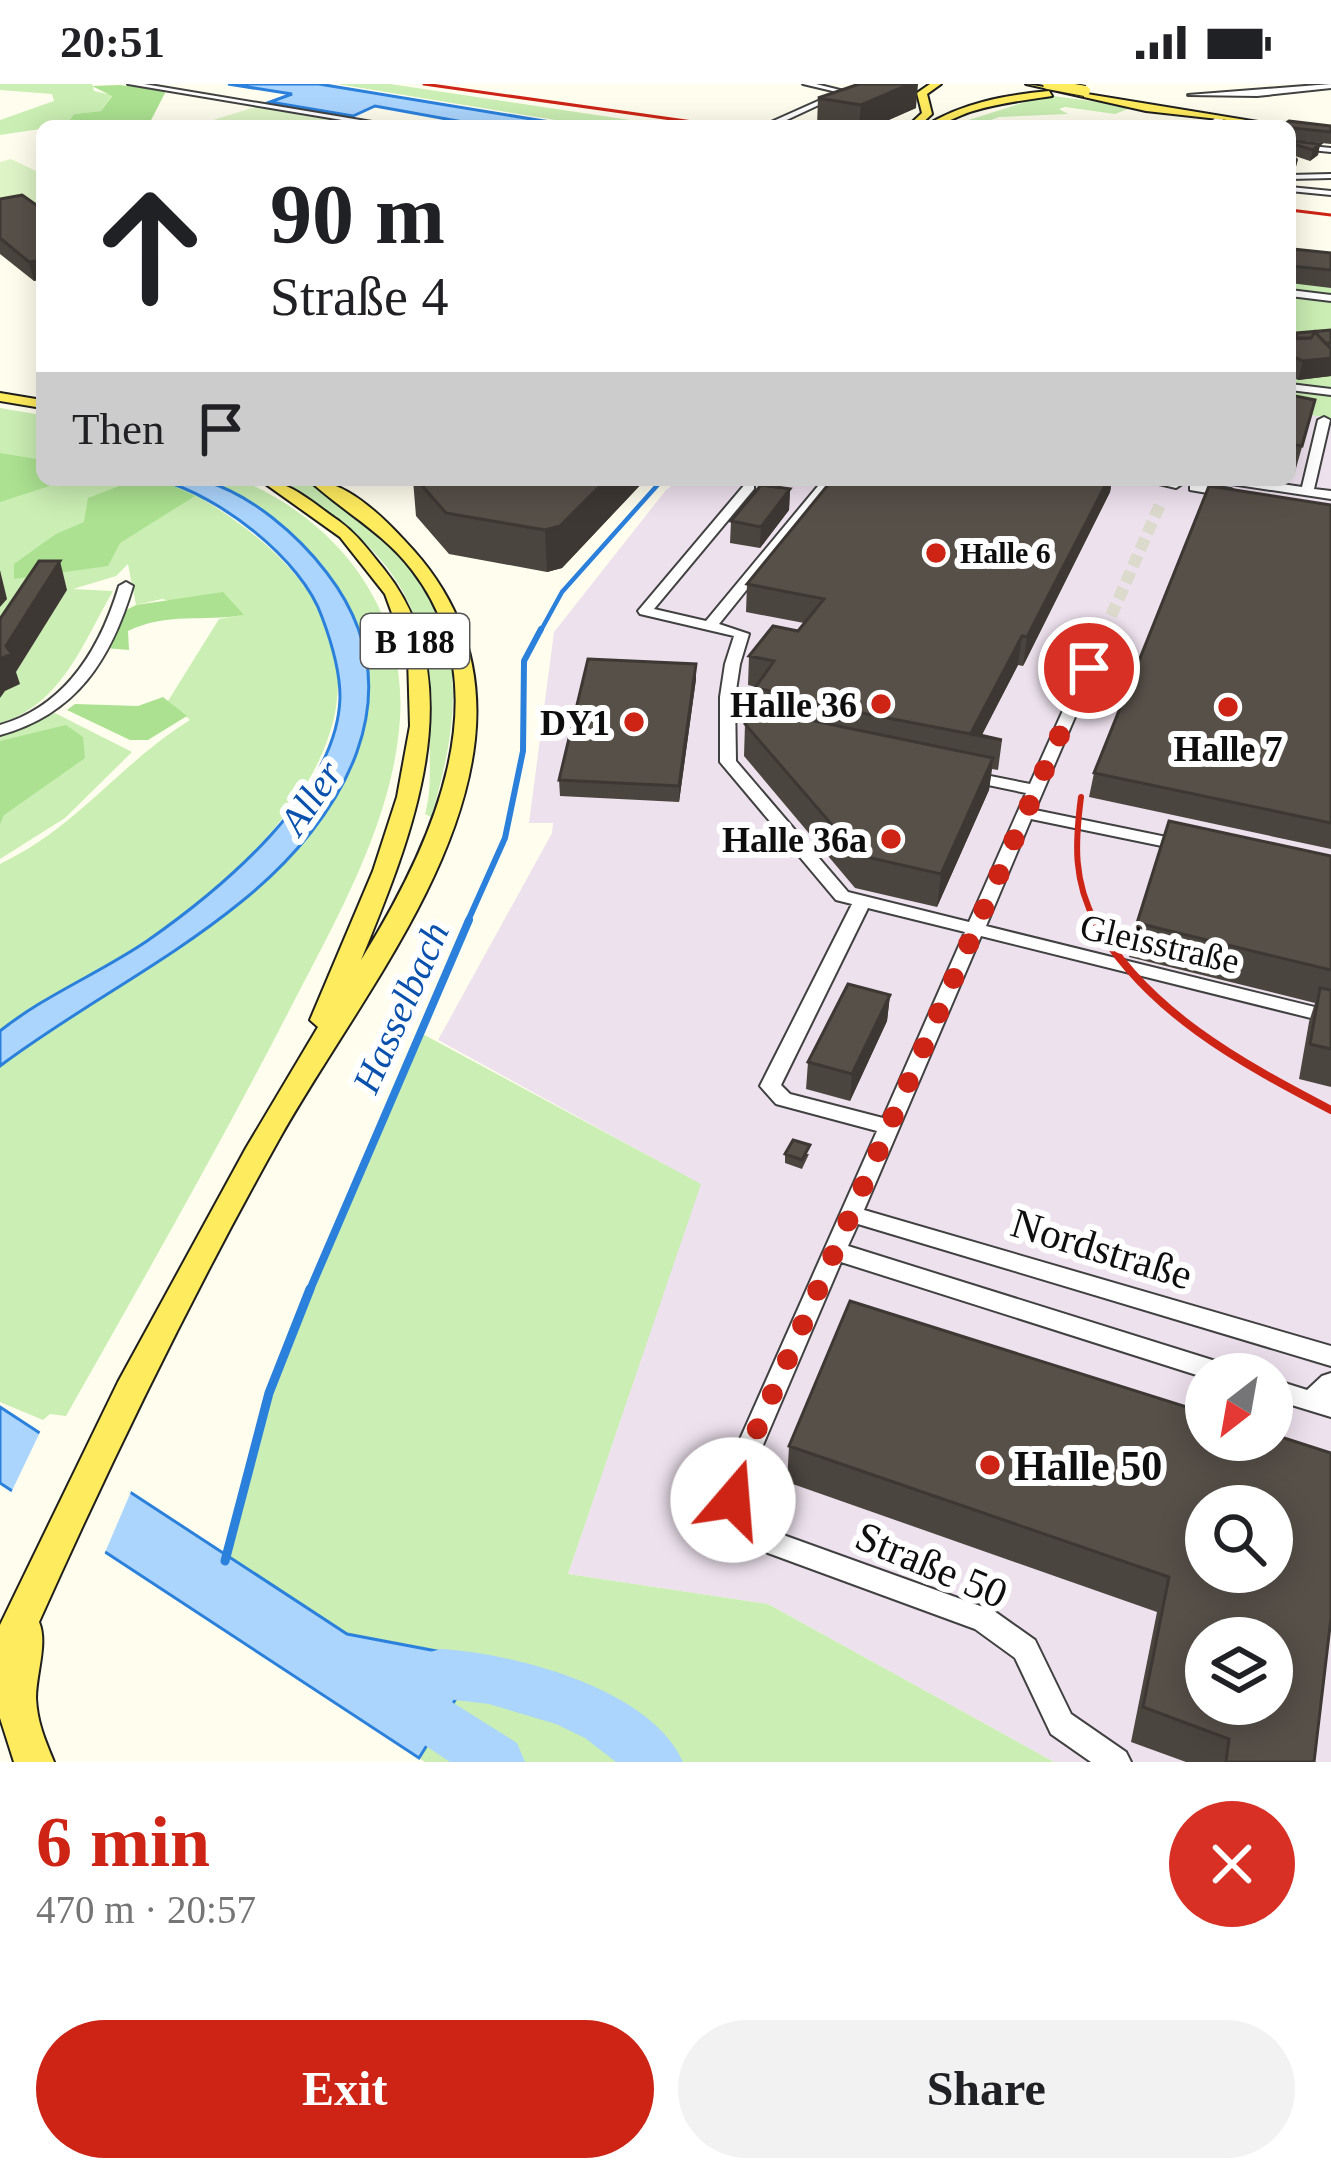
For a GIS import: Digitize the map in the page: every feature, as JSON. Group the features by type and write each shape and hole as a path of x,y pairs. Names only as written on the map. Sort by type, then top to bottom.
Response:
{"main road":[{"path":"936,84 922,93 928,120 1023,95 1105,100 1244,120"},
{"path":"995,93 1005,84"},
{"path":"956,113 1044,86 1087,88 1223,117"},
{"path":"1044,86 1105,100"},
{"path":"930,120 995,93 1044,86 1087,88 1223,117"},
{"path":"0,382 36,388"},
{"path":"0,397 36,403"},
{"name":"B 188","path":"278,486 314,507 370,557 414,636 423,698 414,783 390,861 298,1080"},
{"name":"B 188","path":"0,1664 98,1452 298,1080 376,959 424,864 460,759 466,682 451,619 421,566 325,486"},
{"path":"344,486 367,517"},
{"path":"31,1600 14,1697 19,1735 35,1762"}],"street":[{"path":"131,84 355,120"},
{"path":"776,120 841,91 806,84"},
{"path":"1191,95 1331,86"},
{"path":"1218,120 1223,117"},
{"path":"1296,149 1328,165"},
{"path":"1296,164 1328,165"},
{"path":"1296,177 1309,177 1328,165"},
{"path":"1296,190 1331,193"},
{"path":"1296,294 1331,298"},
{"path":"1296,388 1331,392"},
{"path":"1307,418 1328,420 1307,491"},
{"path":"750,486 644,611 742,634 734,652 728,762 842,896 863,900 770,1086 783,1099 889,1127"},
{"path":"710,626 824,486"},
{"path":"1162,500 1170,486"},
{"path":"1272,486 1331,495"},
{"path":"1194,487 1331,509"},
{"path":"0,730 56,709 64,701 95,655 127,586"},
{"path":"1089,668 835,1251 1185,1361"},
{"path":"727,725 749,730"},
{"path":"947,772 1035,790"},
{"path":"1026,813 1214,851"},
{"name":"Gleisstraße","path":"863,900 930,915 974,932 1331,1018"},
{"name":"Nordstraße","path":"851,1214 1331,1356"},
{"name":"Straße 50","path":"835,1251 738,1473 733,1500 750,1527 777,1544 984,1620 1025,1649 1061,1724 1116,1762"},
{"path":"1321,1404 1331,1383"}],"shaded area":[{"path":"1296,413 1331,418 1331,1762 1054,1762 768,1604 568,1574 700,1184 438,1040 552,833 553,823 529,823 554,632 672,486 1296,486"}],"green space":[{"path":"0,84 92,84 94,91 112,95 101,111 74,114 70,120 36,120 36,130 0,135 0,120 54,101 52,94 0,90"},
{"path":"337,84 390,84 630,120 556,120"},
{"path":"92,86 166,91 151,120 70,120 74,114 101,111 112,96"},
{"path":"1047,95 1133,107 1115,114 1065,107 1059,109 1068,114 969,120"},
{"path":"255,107 331,120 213,120"},
{"path":"11,159 36,171 36,217 0,225 0,162"},
{"path":"1296,261 1331,264 1331,418 1296,413"},
{"path":"0,408 36,414 36,486 253,486 310,521 337,546 379,607 399,679 400,718 387,793 344,903 237,1110 66,1416 50,1414 43,1420 0,1402 0,1066 202,931 295,851 332,805 358,753 363,671 361,641 352,613 319,562 297,539 247,503 221,489 204,500 277,555 320,612 337,669 332,727 307,783 266,838 212,891 149,940 0,1031 0,864 53,832 190,720 168,701 219,619 243,615 162,599 136,605 128,564 116,576 73,589 113,591 55,687 21,714 0,723 0,698 66,591 0,661"},
{"path":"0,453 36,459 36,486 49,486 0,502"},
{"path":"119,486 173,486 195,496 120,543 108,566 14,579 14,564 56,534 84,522 88,498"},
{"path":"288,486 314,486 359,518 395,550 439,618 453,691 451,730 431,817 425,814 430,778 429,694 415,617 379,558"},
{"path":"223,592 244,615 157,621 128,631 129,650 105,648 122,612 136,605"},
{"path":"163,697 187,716 148,740 130,740 67,710 75,704 138,706"},
{"path":"55,713 132,752 65,818 0,859 0,733"},
{"path":"66,725 83,737 85,758 4,815 0,824 0,741"},
{"path":"419,1032 701,1184 568,1574 768,1604 1054,1762 425,1762 419,1758 457,1697 441,1672 219,1585 269,1393 361,1162"}],"water":[{"path":"228,84 319,84 538,120 452,120 375,106 353,116 270,102 292,94"},
{"path":"177,486 220,486 257,506 327,573 354,618 367,663 367,708 357,751 338,793 311,832 241,902 0,1066 0,1031 147,941 240,867 297,803 334,733 338,676 329,636 312,595 255,532"},
{"path":"0,1407 347,1634 468,1657 457,1697 419,1758 0,1483"}],"pier":[{"path":"41,1430 133,1487 103,1557 9,1497"}],"building":[{"path":"859,84 910,84 861,105 818,98"},
{"path":"1296,122 1331,126 1331,132 1296,128"},
{"path":"1296,141 1320,144 1313,150 1296,145"},
{"path":"22,195 36,205 36,261 29,262 0,238 0,199"},
{"path":"1296,249 1331,253 1331,270 1296,267"},
{"path":"1331,330 1331,343 1315,332 1311,338 1296,338 1297,333"},
{"path":"1315,332 1331,349 1331,358 1296,358 1296,339 1311,338"},
{"path":"1296,396 1315,400 1302,446 1296,445"},
{"path":"422,486 600,486 560,526 545,530 446,513"},
{"path":"760,486 790,489 761,527 731,521"},
{"name":"Halle 6","path":"827,486 1105,486 971,733 1002,740 768,695 771,691 755,688 774,661 749,656 773,626 798,631 824,599 747,584"},
{"name":"Halle 7","path":"1209,486 1331,505 1331,823 1094,773"},
{"path":"39,561 60,561 6,646 12,654 0,659 0,619"},
{"name":"DY1","path":"588,659 696,664 679,786 559,780"},
{"name":"Halle 36a","path":"756,709 993,758 941,874 858,855 745,724"},
{"path":"1169,821 1331,856 1331,970 1137,923"},
{"path":"848,984 890,995 852,1074 808,1062"},
{"path":"1320,988 1331,990 1331,1049 1310,1044"},
{"path":"793,1140 810,1145 802,1160 785,1154"},
{"path":"850,1301 1185,1406 1185,1461 1293,1461 1293,1441 1331,1453 1331,1618 1314,1762 1226,1762 1229,1739 1191,1725 1293,1725 1293,1617 1185,1617 1185,1723 1143,1707 1169,1577 789,1446"}],"waterway":[{"name":"Hasselbach","path":"540,632 562,592 657,486"},
{"name":"Hasselbach","path":"467,923 505,838 523,751 524,661 541,629"},
{"name":"Hasselbach","path":"309,1292 469,920"},
{"name":"Hasselbach","path":"225,1561 269,1393 310,1289"},
{"path":"422,1676 489,1679 565,1702 611,1724 656,1762"},
{"name":"Aller","path":"405,1702 498,1762"}],"tunnel":[{"path":"1104,632 1162,500"},
{"path":"1089,668 1106,629"}],"railway":[{"path":"424,84 679,120"},
{"path":"1296,211 1331,215"},
{"path":"1081,797 1078,861 1083,892 1096,923"},
{"path":"1094,920 1115,952 1168,1008 1230,1053 1331,1110"}],"place":[{"name":"Halle 6","path":"936,553"},
{"name":"Halle 36","path":"881,704"},
{"name":"Halle 7","path":"1228,707"},
{"name":"DY1","path":"634,722"},
{"name":"Halle 36a","path":"891,839"},
{"name":"Halle 50","path":"990,1465"}],"route":[{"path":"733,1500 738,1473 1089,668"}]}
